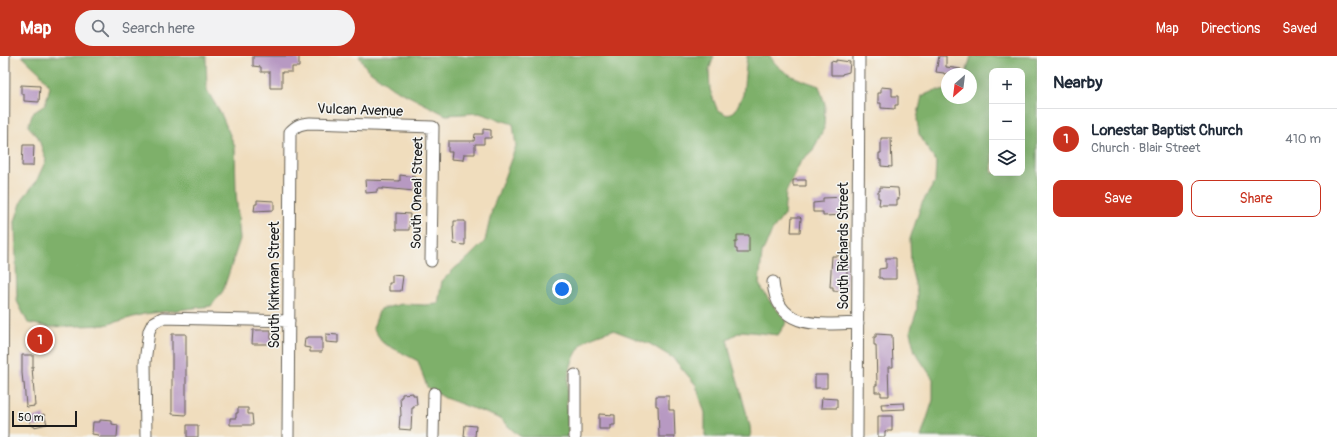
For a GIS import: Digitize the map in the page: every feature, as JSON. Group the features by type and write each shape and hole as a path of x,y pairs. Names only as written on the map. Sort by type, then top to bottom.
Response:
{"street":[{"path":"2,437 4,56"},
{"name":"South Richards Street","path":"857,437 859,56"},
{"name":"Vulcan Avenue","path":"290,132 300,124 310,123 433,127"},
{"name":"South Oneal Street","path":"431,261 433,127"},
{"name":"South Kirkman Street","path":"288,437 290,132"},
{"path":"773,282 774,293 778,303 793,318 813,324 858,323"},
{"path":"146,437 146,362 148,332 153,323 162,318 289,321"},
{"path":"575,375 575,437"},
{"path":"433,437 434,394"}],"green space":[{"path":"22,56 206,56 207,90 222,116 235,147 236,193 240,239 223,291 211,306 144,314 105,325 49,327 28,323 17,301 15,221 23,198 36,182 46,160 38,137 28,126 33,113 45,105 50,87 40,73"},
{"path":"359,56 714,56 709,70 710,90 717,109 727,115 735,111 743,95 747,56 770,56 785,72 819,86 825,104 824,128 813,150 801,161 786,192 784,215 772,231 762,253 759,284 769,300 787,322 778,335 742,331 727,339 750,426 751,437 705,437 705,413 696,385 673,358 650,344 613,330 586,340 572,362 567,385 567,437 522,437 499,418 445,398 427,387 418,361 383,343 373,328 380,309 402,304 438,304 442,281 485,241 492,210 516,146 513,124 479,113 446,115 393,88 367,69"},
{"path":"971,56 1037,57 1037,437 921,437 933,400 933,379 915,352 910,332 917,310 917,292 911,268 910,239 922,203 935,182 936,162 919,134 917,119 922,96 936,90 941,90 941,104 977,104 977,68 968,68"}],"building":[{"path":"253,56 299,56 299,67 292,67 292,72 282,72 282,88 270,88 270,72 261,72 261,67 253,66"},
{"path":"939,56 946,56 946,67 954,68 941,68 941,73 936,72"},
{"path":"836,60 850,62 849,72 842,75 831,75 831,61 836,62"},
{"path":"21,85 40,86 39,102 24,101 24,94 21,94"},
{"path":"881,87 892,88 892,96 898,96 898,105 895,105 895,109 881,108 881,103 878,103 878,93 881,93"},
{"path":"483,129 491,130 491,138 484,138 484,144 475,144 475,154 464,154 463,160 451,159 452,152 448,152 448,141 474,141 475,134 483,134"},
{"path":"881,138 891,138 892,167 881,166 879,153 881,153"},
{"path":"23,145 34,145 33,166 22,166"},
{"path":"400,175 415,177 414,191 383,188 377,189 377,192 366,193 365,180 400,181"},
{"path":"793,180 806,180 806,186 793,186"},
{"path":"880,187 898,188 899,199 897,199 897,205 879,205 880,198 878,198 878,191 880,191"},
{"path":"846,197 847,215 823,216 823,212 813,212 813,203 823,202 823,198"},
{"path":"257,200 274,201 274,210 254,211"},
{"path":"396,213 410,214 409,230 396,230"},
{"path":"792,217 801,218 800,232 791,232"},
{"path":"454,221 465,221 465,245 454,244"},
{"path":"737,235 749,235 749,253 737,253 737,249 735,249 735,242 737,242"},
{"path":"832,256 847,256 847,292 833,291 833,287 830,287"},
{"path":"886,258 896,258 896,279 879,278 879,269 886,268"},
{"path":"392,275 403,276 401,291 389,291 389,283 392,283"},
{"path":"253,330 271,330 271,344 252,344"},
{"path":"172,334 186,334 186,415 172,414"},
{"path":"326,334 338,335 338,343 326,342"},
{"path":"876,334 892,335 893,367 888,367 889,396 881,396 881,392 875,392 875,385 877,385 876,345 874,345 874,337 876,337"},
{"path":"322,337 322,352 310,352 310,348 304,347 305,338"},
{"path":"22,355 33,355 32,367 35,406 26,406 22,373"},
{"path":"815,375 827,375 827,388 815,388"},
{"path":"413,393 413,395 416,395 417,405 414,405 414,408 412,408 411,430 399,429 401,416 400,397 402,397 402,394"},
{"path":"656,396 669,396 669,410 674,410 675,437 659,437 658,406 656,406"},
{"path":"822,398 837,399 837,408 821,408"},
{"path":"904,403 905,409 882,410 881,404"},
{"path":"238,408 248,408 248,414 252,414 253,425 230,425 230,418 236,418"},
{"path":"44,414 47,424 34,427 33,425 31,426 29,419"},
{"path":"599,414 615,415 615,425 610,425 610,429 599,429"},
{"path":"878,416 892,416 892,431 885,431 885,437 878,437"},
{"path":"100,420 112,421 112,424 118,425 117,437 98,437 98,435 92,434 93,422 100,422"},
{"path":"187,425 198,425 198,437 187,437"},
{"path":"465,425 476,426 475,437 464,437"}],"place":[{"name":"Lonestar Baptist Church","path":"40,340"}]}
